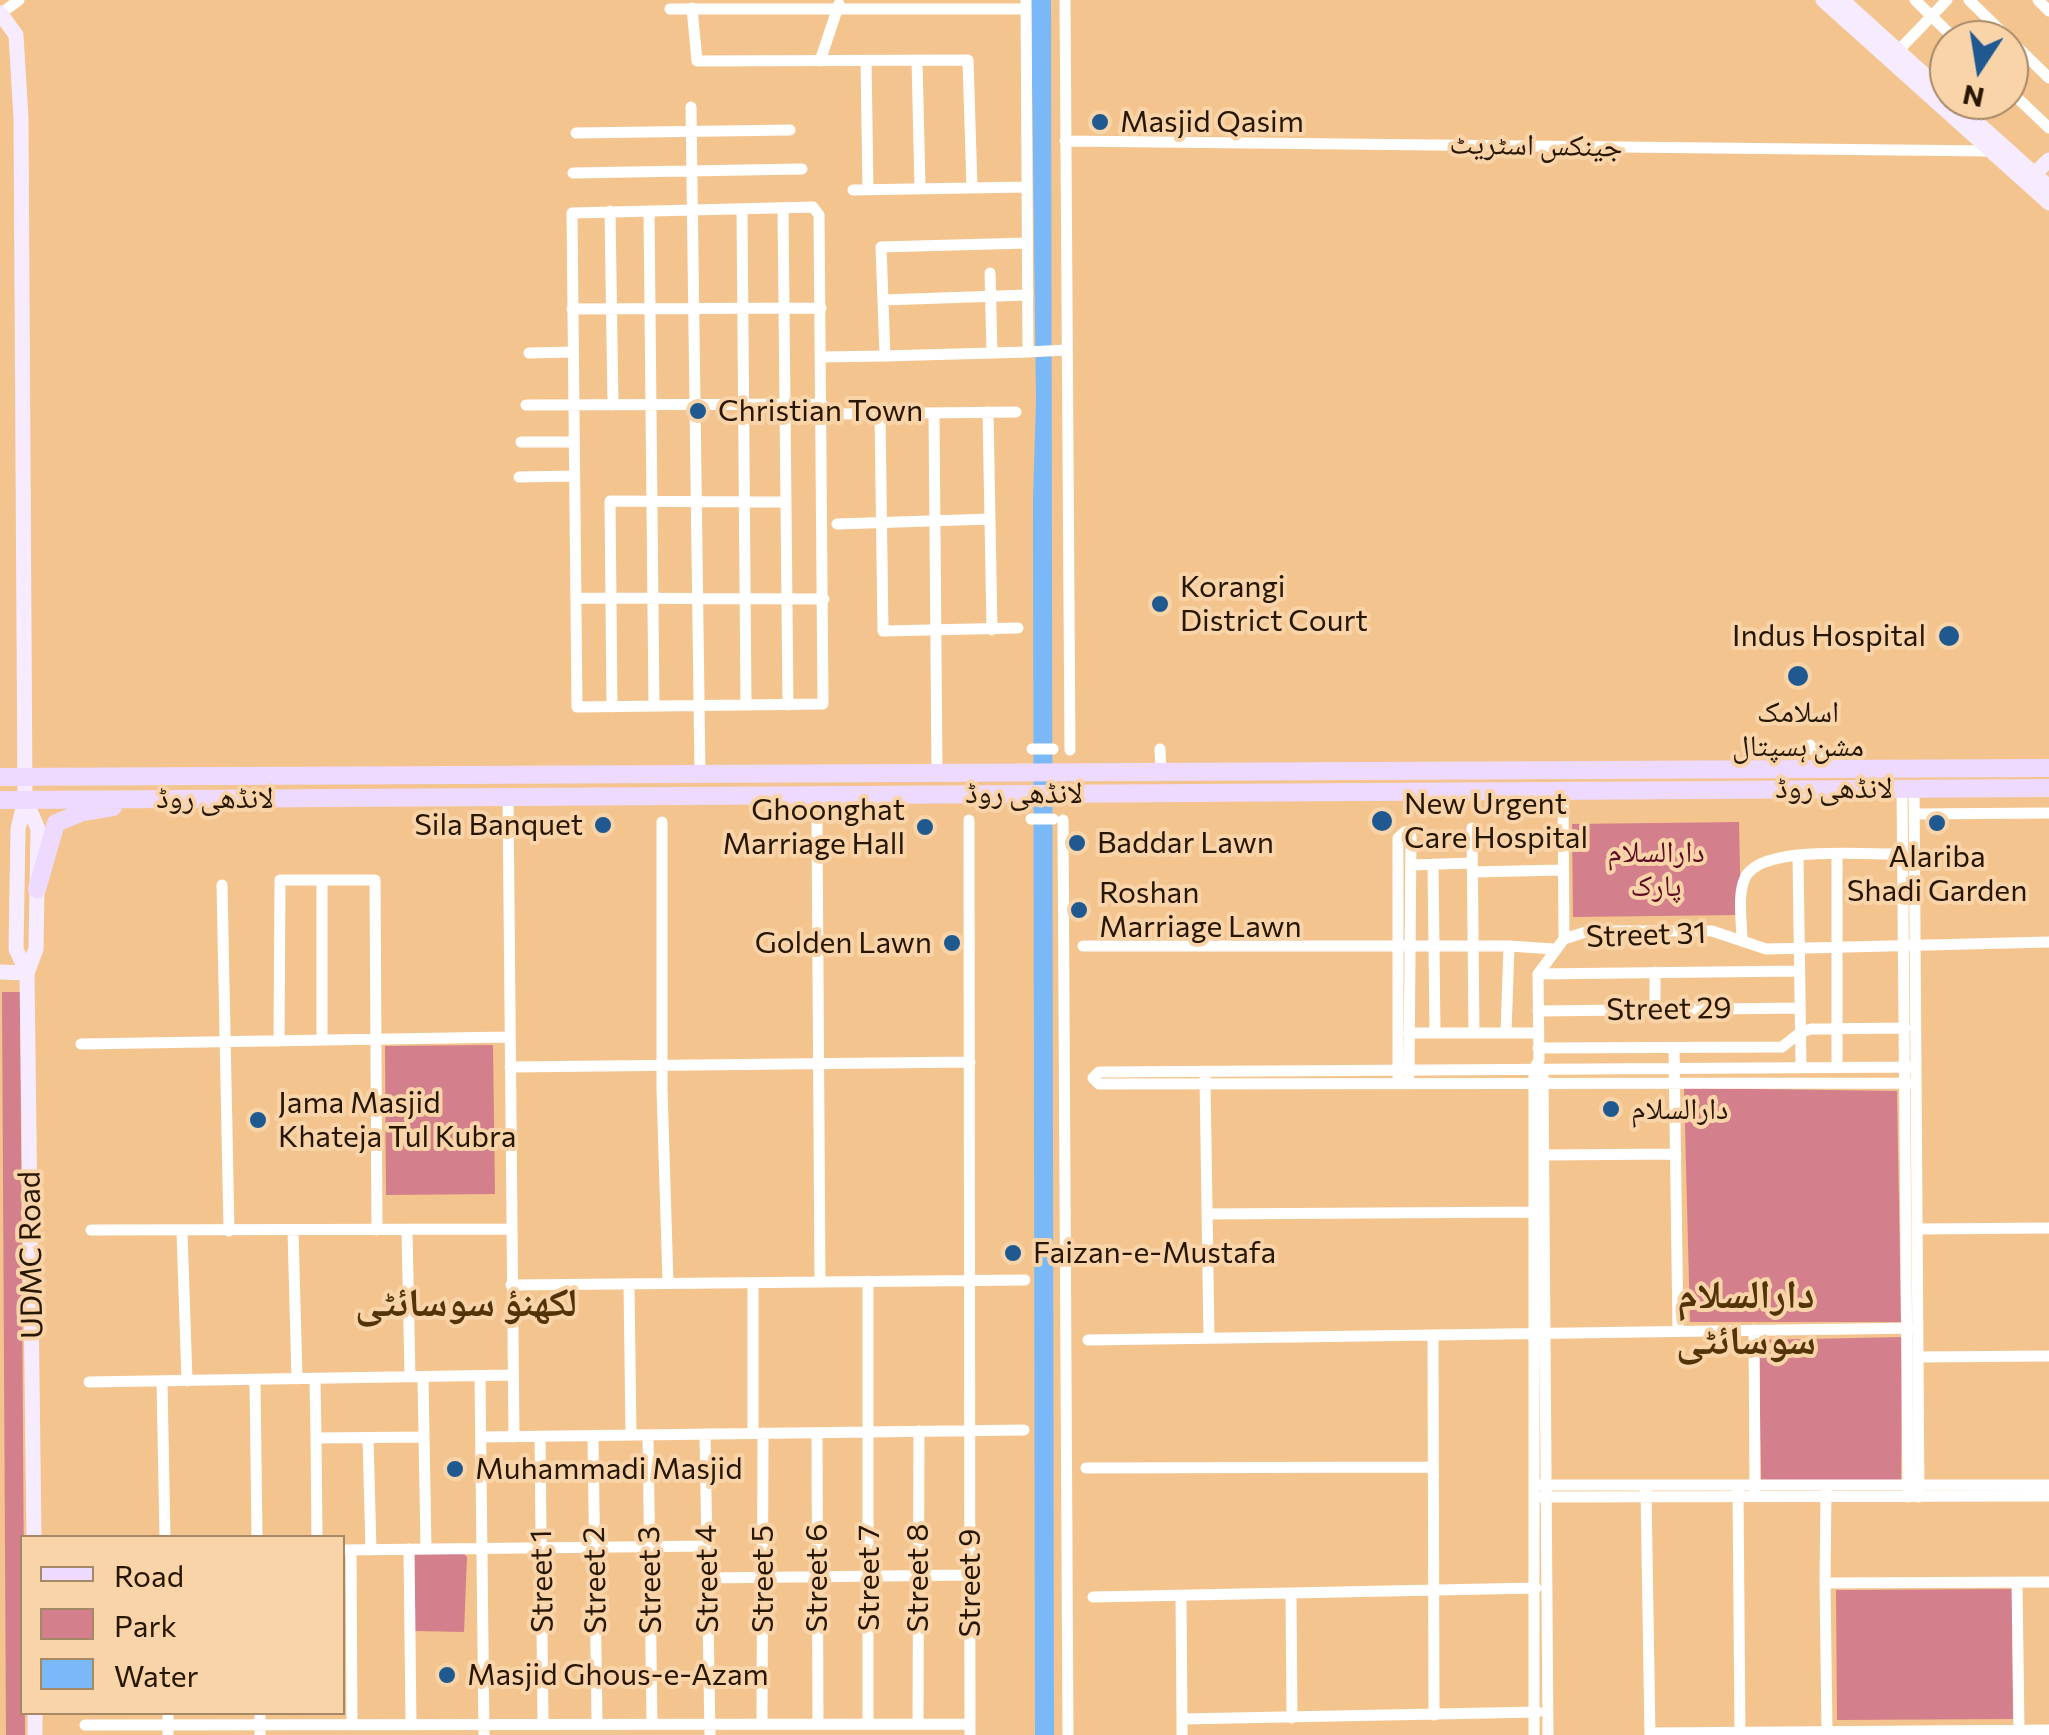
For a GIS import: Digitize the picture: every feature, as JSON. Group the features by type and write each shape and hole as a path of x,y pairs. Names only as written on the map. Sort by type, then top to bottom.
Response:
{"main road":[{"path":"1823,0 2000,150 2030,178 2049,203"},
{"path":"1842,0 1929,78"},
{"path":"0,14 16,34 21,118 25,799 18,829 16,950 26,973"},
{"path":"1972,120 2000,150"},
{"path":"2030,178 2049,160"},
{"path":"2030,178 2049,187"},
{"name":"لانڈھی روڈ","path":"0,778 2049,768"},
{"path":"56,776 48,788 57,799"},
{"name":"لانڈھی روڈ","path":"0,800 2049,788"},
{"path":"37,889 56,823 83,812 198,798"},
{"path":"25,799 38,830 36,950 26,973"},
{"path":"0,972 26,973"},
{"name":"UDMC Road","path":"26,973 34,1535"}],"street":[{"path":"0,14 19,0"},
{"path":"1066,0 1061,351 1070,750"},
{"path":"1915,0 1935,20"},
{"path":"1898,51 1947,0"},
{"path":"1970,0 2049,78"},
{"path":"820,61 839,4"},
{"path":"670,9 1026,4 1030,352"},
{"path":"692,8 697,61 968,60 972,188"},
{"path":"917,60 920,187"},
{"path":"866,62 868,189"},
{"path":"692,107 700,774"},
{"path":"2029,109 2049,128"},
{"path":"576,133 790,130"},
{"name":"جینکس اسٹریٹ","path":"1065,141 2000,150"},
{"path":"573,173 802,168"},
{"path":"854,190 1027,186"},
{"path":"783,208 788,704"},
{"path":"742,209 746,705"},
{"path":"693,210 818,210 823,704 577,707 572,213 693,210"},
{"path":"649,211 654,706"},
{"path":"610,212 612,405"},
{"path":"885,356 882,246 1027,244"},
{"path":"990,273 992,354"},
{"path":"884,300 1028,295"},
{"path":"572,309 821,308"},
{"path":"822,357 1061,351"},
{"path":"529,353 573,352"},
{"path":"526,405 822,404"},
{"path":"988,412 992,630"},
{"path":"836,414 1016,412"},
{"path":"880,413 883,631 1018,628"},
{"path":"934,413 937,774"},
{"path":"521,442 574,442"},
{"path":"519,477 574,476"},
{"path":"612,707 610,502 786,502"},
{"path":"837,524 990,519"},
{"path":"576,598 824,599"},
{"path":"1810,745 1827,770"},
{"path":"1032,749 1054,749"},
{"path":"1160,749 1161,772"},
{"path":"1908,788 1914,814 1905,1028 1910,1067"},
{"path":"1908,788 1902,854 1909,946 1913,1491"},
{"path":"1562,790 1564,939"},
{"path":"508,796 514,1437"},
{"path":"1914,814 2049,814"},
{"path":"1031,819 1058,820 1068,1735"},
{"path":"817,820 820,1282"},
{"name":"Street 9","path":"970,820 970,1729"},
{"path":"662,822 662,1065 668,1284"},
{"path":"1472,828 1474,1033"},
{"path":"1404,1076 1404,946 1411,836 1401,833 1398,838 1404,946 1409,1034 1404,1076"},
{"path":"1742,941 1742,885 1748,872 1770,859 1902,854"},
{"path":"1798,855 1801,1068"},
{"path":"1837,855 1838,1067"},
{"path":"1433,864 1435,1033"},
{"path":"1411,865 1562,870"},
{"path":"279,1041 280,880 375,880 377,1230"},
{"path":"322,880 322,1040"},
{"path":"222,886 228,1231"},
{"name":"Street 31","path":"1538,974 1564,939 1590,930 1718,932 1766,949 2049,942"},
{"path":"1083,946 1510,946 1554,950"},
{"path":"1506,1033 1510,946"},
{"path":"1539,1212 1544,1156 1538,974 1800,971"},
{"path":"1655,972 1655,1008"},
{"name":"Street 29","path":"1538,1011 1800,1008"},
{"path":"1205,1077 1099,1084 1093,1078 1099,1072 1205,1077 1404,1076 1539,1068 1674,1048 1782,1048 1801,1032 1905,1028"},
{"path":"1409,1034 1538,1033"},
{"path":"81,1044 510,1037"},
{"path":"1674,1048 1678,1331"},
{"path":"510,1067 970,1062"},
{"path":"1675,1074 1910,1067"},
{"path":"1539,1068 1910,1083"},
{"path":"1534,1735 1539,1588 1539,1068"},
{"path":"1205,1077 1209,1338"},
{"path":"1910,1083 1918,1229 1913,1328 1918,1358 1913,1491"},
{"path":"1544,1156 1676,1154"},
{"path":"1207,1214 1539,1212"},
{"path":"1918,1229 2049,1228"},
{"path":"91,1230 511,1229"},
{"path":"293,1230 297,1379"},
{"path":"407,1230 416,1377 424,1437 426,1549"},
{"path":"182,1231 188,1381"},
{"path":"511,1285 1025,1280"},
{"name":"Street 7","path":"868,1282 868,1724"},
{"name":"Street 5","path":"753,1283 763,1577 762,1724"},
{"path":"629,1284 630,1435"},
{"path":"1088,1340 1913,1328"},
{"path":"1754,1330 1755,1492"},
{"path":"1433,1334 1434,1715"},
{"path":"1918,1358 2049,1356"},
{"path":"89,1382 512,1375"},
{"path":"480,1376 484,1730"},
{"path":"314,1379 317,1535"},
{"path":"255,1380 257,1535"},
{"path":"162,1382 165,1535"},
{"path":"482,1437 1024,1430"},
{"name":"Street 8","path":"918,1724 919,1431"},
{"name":"Street 6","path":"817,1432 818,1724"},
{"name":"Street 4","path":"704,1434 710,1730"},
{"name":"Street 3","path":"648,1435 652,1724"},
{"name":"Street 1","path":"540,1436 543,1724"},
{"name":"Street 2","path":"593,1436 597,1724"},
{"path":"316,1438 424,1437"},
{"path":"368,1438 370,1550"},
{"path":"1086,1468 1434,1467"},
{"path":"1539,1491 1913,1491 2049,1485"},
{"path":"1738,1491 1740,1734"},
{"path":"1913,1491 2049,1496"},
{"path":"1646,1492 1650,1734 2049,1730"},
{"path":"1826,1492 1828,1732"},
{"path":"352,1725 347,1550 706,1546"},
{"path":"409,1549 411,1725"},
{"path":"707,1578 970,1575"},
{"path":"2017,1582 2018,1730"},
{"path":"1825,1583 2049,1582"},
{"path":"1092,1597 1539,1588"},
{"path":"1539,1588 1548,1735"},
{"path":"1291,1594 1292,1718"},
{"path":"1182,1595 1182,1735"},
{"path":"1182,1719 1547,1712"},
{"path":"84,1724 411,1725 484,1730 543,1724 652,1724 710,1730 762,1724 918,1724 970,1729"}],"green space":[{"name":"دارالسلام پارک","path":"1739,822 1741,915 1573,917 1572,824"},
{"path":"2,992 20,992 24,1535 20,1535 20,1715 25,1715 25,1735 6,1735"},
{"path":"493,1045 495,1194 386,1195 385,1046"},
{"path":"1684,1088 1897,1091 1901,1322 1690,1322"},
{"path":"1902,1337 1901,1481 1761,1480 1759,1340"},
{"path":"414,1547 458,1547 467,1557 464,1632 415,1631"},
{"path":"2012,1589 2013,1719 1837,1720 1836,1590"}],"water":[{"path":"1031,0 1051,0 1054,1735 1035,1735 1036,401"}],"place":[{"name":"Masjid Qasim","path":"1100,122"},
{"name":"Christian Town","path":"698,411"},
{"name":"Korangi District Court","path":"1160,604"},
{"name":"Indus Hospital","path":"1949,636"},
{"name":"اسلامک مشن ہسپتال","path":"1798,676"},
{"name":"New Urgent Care Hospital","path":"1382,821"},
{"name":"Alariba Shadi Garden","path":"1937,823"},
{"name":"Sila Banquet","path":"603,825"},
{"name":"Ghoonghat Marriage Hall","path":"925,827"},
{"name":"Baddar Lawn","path":"1077,843"},
{"name":"Roshan Marriage Lawn","path":"1079,910"},
{"name":"Golden Lawn","path":"952,943"},
{"name":"دارالسلام","path":"1611,1109"},
{"name":"Jama Masjid Khateja Tul Kubra","path":"258,1120"},
{"name":"Faizan-e-Mustafa","path":"1013,1253"},
{"name":"Muhammadi Masjid","path":"455,1469"},
{"name":"Masjid Ghous-e-Azam","path":"447,1675"}],"district":[{"name":"لکھنؤ سوسائٹی","path":"466,1303"},
{"name":"دارالسلام سوسائٹی","path":"1746,1318"}]}
